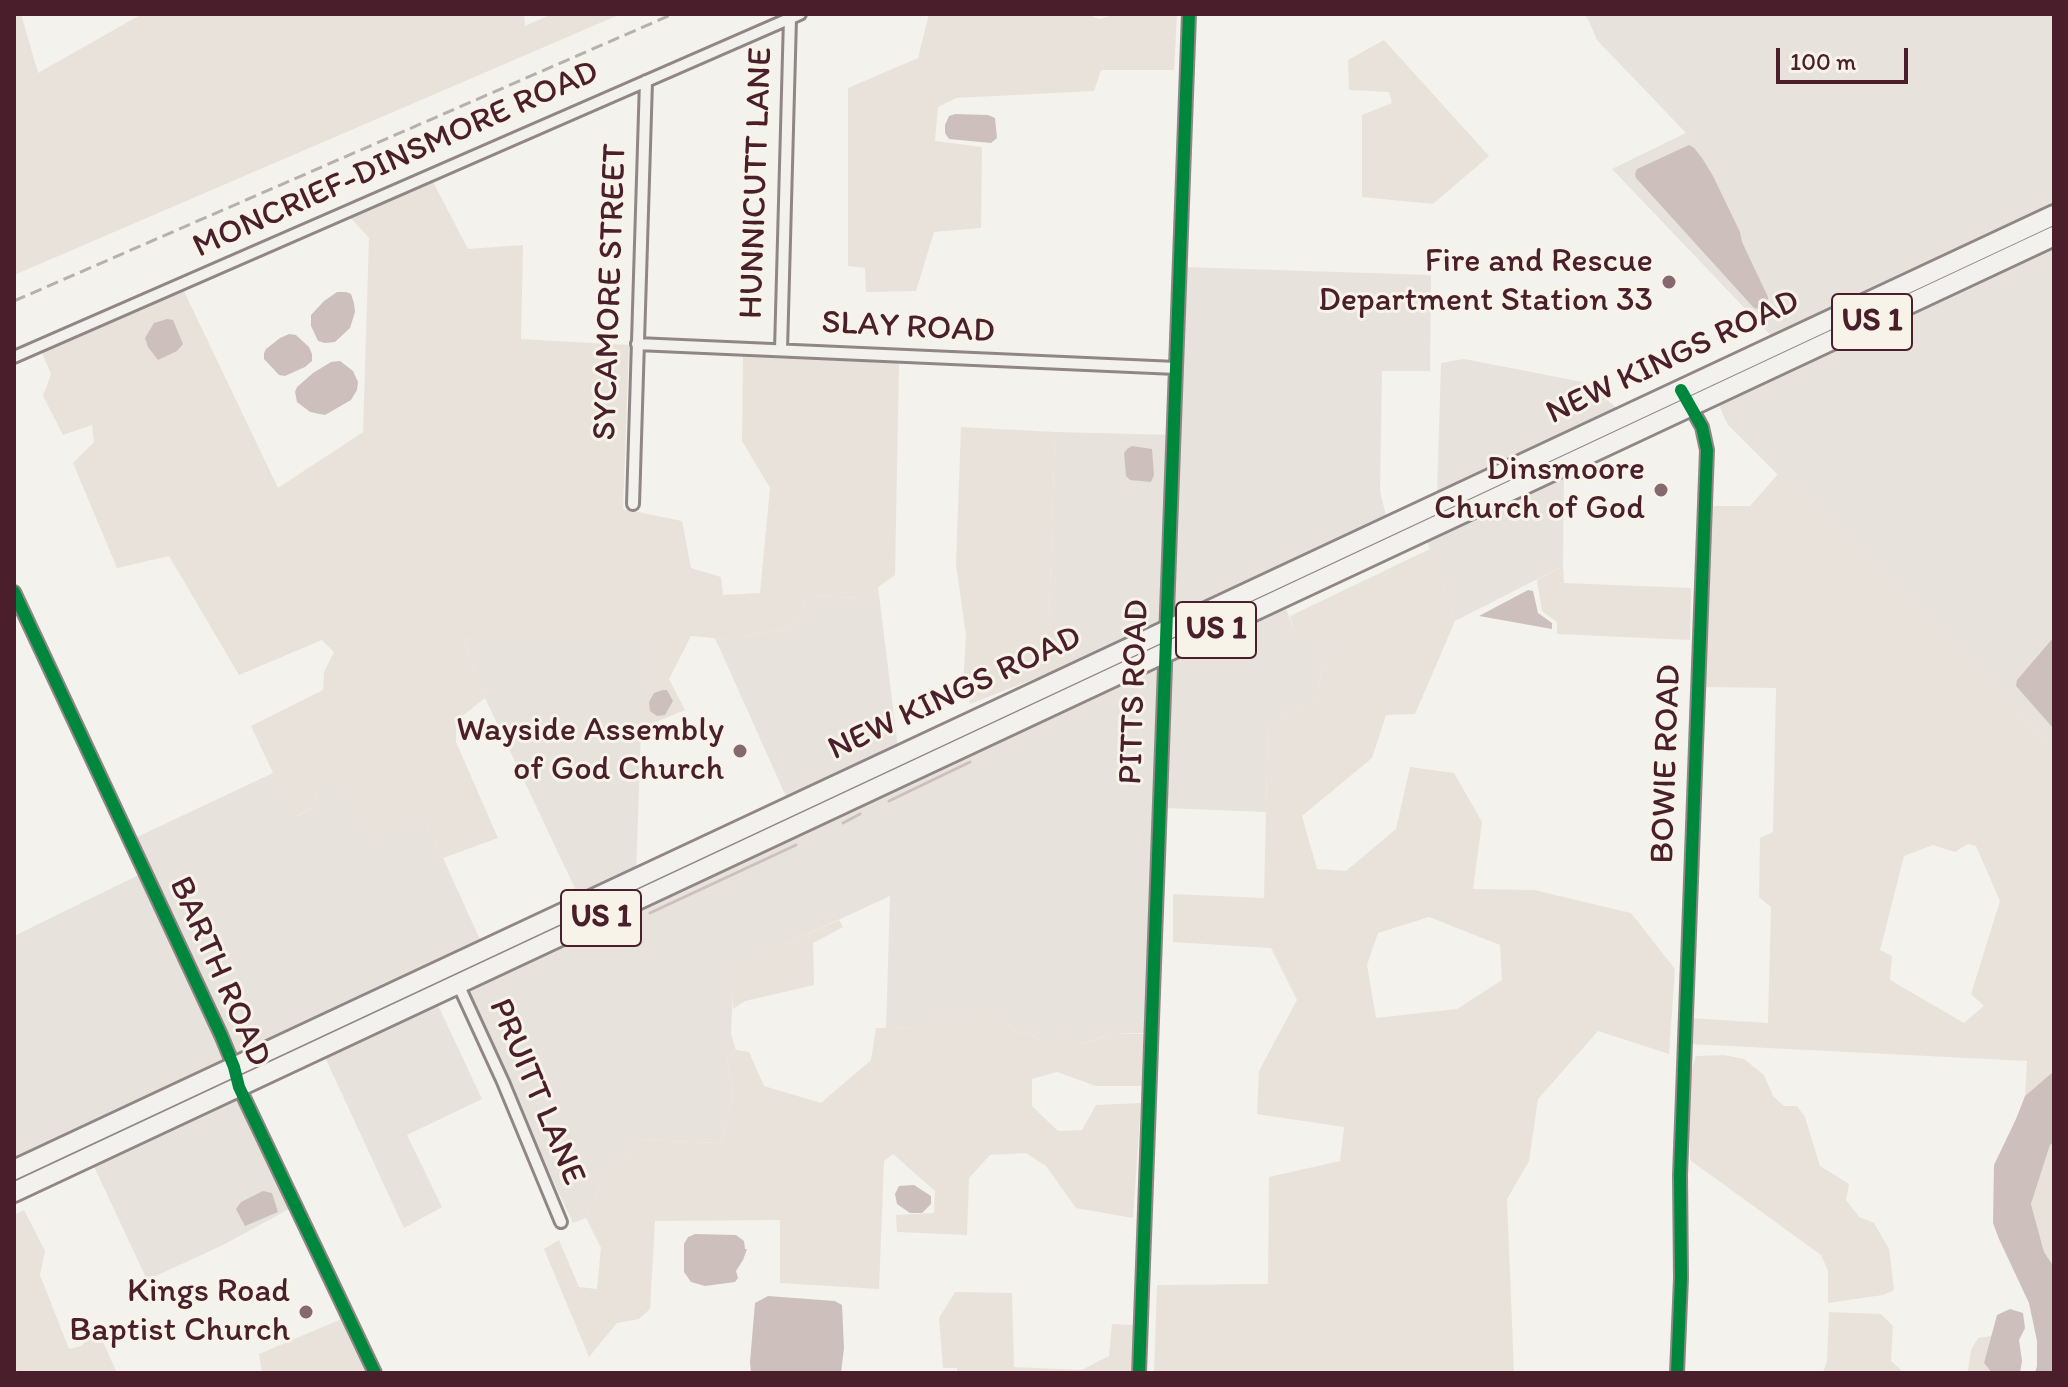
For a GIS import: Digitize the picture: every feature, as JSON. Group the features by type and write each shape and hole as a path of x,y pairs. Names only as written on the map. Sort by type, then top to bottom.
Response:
{"highway":[{"name":"NEW KINGS ROAD","path":"14,1170 2054,215"},
{"name":"NEW KINGS ROAD","path":"14,1192 2054,236"}],"street":[{"name":"PITTS ROAD","path":"1139,1373 1189,14"},
{"name":"MONCRIEF-DINSMORE ROAD","path":"14,357 795,16"},
{"name":"HUNNICUTT LANE","path":"781,350 795,16"},
{"name":"SYCAMORE STREET","path":"633,504 646,81"},
{"name":"SLAY ROAD","path":"637,344 1176,368"},
{"path":"1750,358 1761,374"},
{"name":"BOWIE ROAD","path":"1677,1373 1681,1145 1707,450 1702,427 1681,390"},
{"path":"1426,509 1434,527"},
{"name":"BARTH ROAD","path":"14,592 215,1023 239,1087 375,1373"},
{"path":"852,778 861,796"},
{"path":"543,923 552,941"},
{"name":"PRUITT LANE","path":"458,984 561,1222"}],"shaded area":[{"path":"14,14 21,14 38,73 142,14 524,14 525,26 552,14 621,14 14,275"},
{"path":"929,14 1087,14 1099,19 1117,14 1177,14 1174,70 1101,70 1094,91 956,98 938,107 935,141 982,147 981,228 934,232 916,291 866,292 865,268 848,266 848,88 918,58"},
{"path":"1584,14 2054,14 2054,208 1774,339 1612,169 1686,133 1597,40"},
{"path":"1384,40 1489,156 1433,204 1362,197 1362,115 1392,103 1389,92 1349,90 1348,60"},
{"path":"949,116 995,118 997,138 991,143 949,139 945,125"},
{"path":"1689,145 1713,176 1768,297 1767,303 1759,309 1754,308 1636,178 1637,169"},
{"path":"432,180 468,249 523,245 521,339 629,345 623,509 682,521 691,568 721,577 723,595 760,593 770,488 742,441 743,357 899,363 895,575 863,598 808,596 794,628 724,639 691,636 669,679 685,710 641,728 647,633 490,633 464,640 485,698 456,721 456,742 498,838 443,858 421,815 369,838 338,780 321,785 311,808 297,816 251,726 323,690 324,672 334,652 322,640 239,675 169,556 117,568 73,463 94,442 92,425 63,435 43,396 51,374 41,350 182,287 278,488 363,432 369,238 349,216"},
{"path":"2054,244 2054,751 1728,425 1717,401"},
{"path":"1184,267 1431,275 1430,371 1382,371 1380,491 1387,520 1067,666 1049,620 1055,432 1177,435"},
{"path":"337,292 351,294 355,312 350,328 335,342 318,341 311,326 311,315"},
{"path":"173,320 183,344 177,351 158,360 145,338 154,323"},
{"path":"289,334 296,335 309,347 312,361 285,376 279,375 264,359 264,353"},
{"path":"1464,359 1588,383 1620,411 1437,496 1441,363"},
{"path":"340,361 353,371 358,382 351,400 325,415 310,412 297,402 297,387 331,362"},
{"path":"961,427 1055,432 1049,620 1067,666 970,704 963,684 966,635 956,564"},
{"path":"1132,446 1152,449 1154,475 1151,482 1130,480 1126,476 1124,453"},
{"path":"1564,472 1563,566 1455,621 1426,538"},
{"path":"1778,474 2054,751 2054,1071 2025,1096 2027,1061 1689,1044 1690,1018 1768,1023 1771,907 1759,897 1760,838 1773,832 1776,688 1702,687 1708,506 1750,506","holes":["1968,844 1976,846 2000,901 1971,994 1984,1006 1964,1023 1890,980 1892,956 1880,950 1904,856 1933,845 1955,852"]},
{"path":"1430,549 1455,621 1415,714 1386,715 1372,758 1302,816 1317,869 1346,871 1396,829 1410,767 1454,773 1482,822 1473,889 1534,890 1631,913 1675,969 1669,1054 1598,1031 1538,1099 1529,1161 1507,1199 1514,1373 1154,1373 1157,1285 1268,1284 1269,1177 1340,1161 1344,1127 1257,1114 1259,1071 1297,1000 1271,948 1173,942 1173,894 1264,898 1268,725 1316,700 1322,666 1353,645 1297,639 1290,616","holes":["1429,917 1500,945 1502,980 1457,1009 1376,1018 1367,965 1378,933"]},
{"path":"1563,566 1564,583 1691,588 1690,640 1557,634 1557,622 1542,611 1537,580"},
{"path":"878,587 898,748 788,801 715,638 794,628 808,596 863,598"},
{"path":"1528,590 1533,591 1538,613 1552,623 1552,629 1479,616"},
{"path":"1284,604 1298,639 1355,645 1322,666 1316,700 1268,725 1266,812 1164,808 1155,1033 1113,1033 1082,1044 1045,1043 1030,1034 1015,1032 1003,1019 886,1028 890,896 734,968 731,1034 736,1050 727,1059 733,1094 721,1143 638,1140 623,1162 609,1162 586,1218 573,1223 462,986"},
{"path":"490,633 648,633 636,874 580,899 485,698 464,640"},
{"path":"2054,637 2054,729 2016,686 2017,680"},
{"path":"667,690 673,701 665,715 657,716 650,711 649,702 654,693"},
{"path":"273,773 298,816 311,808 321,785 338,780 421,815 482,944 14,1165 14,936 151,869 135,838"},
{"path":"839,920 843,927 813,943 814,985 745,1001 733,1009 733,968"},
{"path":"436,1001 482,1099 407,1135 442,1207 404,1228 323,1053"},
{"path":"978,1016 1003,1019 1015,1032 1030,1034 1045,1043 1064,1033 1083,1044 1113,1033 1145,1034 1142,1086 1096,1086 1057,1072 1032,1079 1032,1106 1058,1131 1082,1130 1096,1105 1141,1103 1133,1218 1076,1208 1046,1166 1026,1153 990,1155 969,1178 967,1235 897,1232 896,1215 934,1213 935,1191 893,1154 884,1161 879,1289 780,1283 780,1220 655,1221 650,1309 639,1319 617,1323 589,1357 544,1249 559,1240 579,1287 597,1289 601,1248 586,1218 609,1162 623,1162 638,1140 721,1143 733,1094 727,1059 736,1050 749,1052 764,1086 821,1103 871,1060 876,1028 918,1027"},
{"path":"1724,1055 1744,1059 1764,1075 1773,1096 1784,1106 1797,1106 1805,1117 1820,1166 1849,1184 1846,1200 1859,1217 1874,1223 1889,1249 1894,1290 1883,1295 1828,1303 1828,1271 1821,1255 1690,1160 1690,1076 1696,1056"},
{"path":"2054,1071 2054,1142 2050,1145 2031,1204 2044,1252 2054,1267 2054,1373 2035,1373 2037,1341 2029,1303 1993,1223 1994,1165 2025,1096"},
{"path":"238,1094 293,1207 221,1246 147,1280 91,1160"},
{"path":"2054,1142 2054,1267 2044,1252 2031,1204 2050,1145"},
{"path":"914,1185 931,1196 931,1204 922,1213 910,1213 897,1204 895,1194 899,1186"},
{"path":"263,1191 272,1193 278,1212 245,1226 236,1209 241,1202"},
{"path":"24,1210 45,1251 40,1275 69,1349 82,1346 94,1322 117,1373 18,1373 14,1365 14,1215"},
{"path":"695,1234 736,1235 744,1241 747,1249 736,1271 738,1278 735,1282 705,1286 691,1282 684,1272 684,1244 688,1237"},
{"path":"955,1292 1012,1293 1014,1367 1082,1370 1109,1356 1112,1324 1134,1325 1131,1373 957,1373 957,1368 943,1368 939,1318"},
{"path":"768,1296 835,1301 842,1305 844,1348 841,1373 751,1373 755,1303"},
{"path":"2010,1309 2023,1313 2025,1328 2019,1340 2020,1373 1992,1373 1984,1363 1997,1315"},
{"path":"1829,1312 1881,1314 1893,1326 1891,1361 1901,1373 1823,1373 1827,1360"},
{"path":"344,1318 369,1373 262,1373 259,1354"},
{"path":"1992,1336 1984,1363 1992,1373 1966,1373 1971,1350 1978,1338"}],"waterway":[{"path":"889,801 970,762"},
{"path":"843,823 860,814"},
{"path":"650,913 796,845"},
{"path":"595,938 636,919"}],"railway":[{"path":"14,301 673,14"}],"cycle path":[{"path":"1139,1373 1189,14"},
{"path":"1677,1373 1681,1278 1680,1175 1707,450 1702,427 1681,390"},
{"path":"14,592 221,1035 239,1087 375,1373"}],"place":[{"name":"Fire and Rescue Department Station 33","path":"1669,282"},
{"name":"Dinsmoore Church of God","path":"1661,490"},
{"name":"Wayside Assembly of God Church","path":"740,751"},
{"name":"Kings Road Baptist Church","path":"306,1312"}]}
